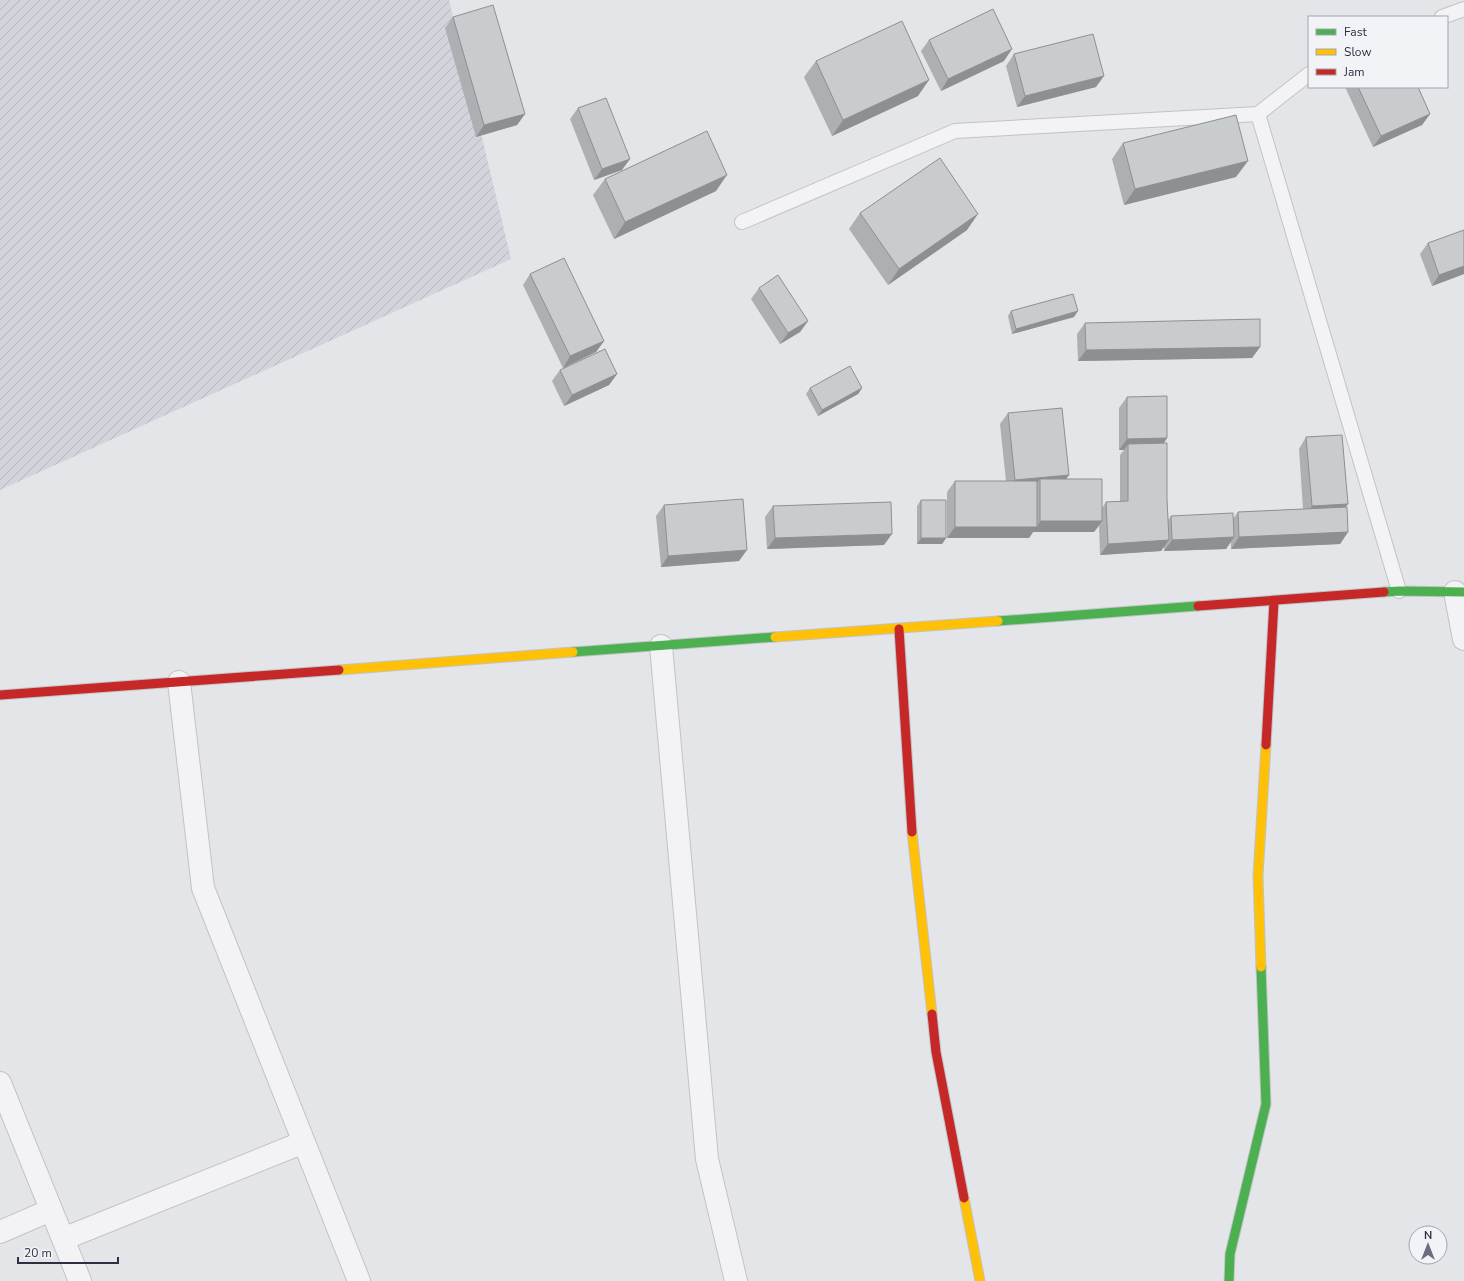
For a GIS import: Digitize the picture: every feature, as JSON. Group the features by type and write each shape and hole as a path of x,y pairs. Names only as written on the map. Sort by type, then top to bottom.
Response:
{"street":[{"path":"0,695 1399,591 1460,592 1464,639"},
{"path":"1229,1281 1230,1254 1266,1104 1258,876 1274,601"},
{"path":"899,628 913,844 936,1052 980,1281"},
{"path":"661,646 707,1159 736,1281"},
{"path":"179,682 203,888 359,1281"},
{"path":"0,1083 80,1281"},
{"path":"63,1239 304,1142"},
{"path":"0,1232 51,1210"}],"lane":[{"path":"1445,16 1464,9"},
{"path":"742,222 955,130 1258,114 1308,75"},
{"path":"1258,114 1399,591"}],"shaded area":[{"path":"0,0 449,0 511,259 0,490"}],"building":[{"path":"493,5 525,114 484,125 453,17"},
{"path":"993,9 1012,49 948,79 929,40"},
{"path":"902,21 929,80 843,120 816,61"},
{"path":"1093,34 1104,76 1025,96 1014,54"},
{"path":"1358,88 1418,88 1430,114 1381,136"},
{"path":"606,98 630,159 602,169 578,108"},
{"path":"1236,115 1248,161 1135,189 1123,143"},
{"path":"707,131 727,175 625,222 605,179"},
{"path":"940,158 978,214 899,269 860,213"},
{"path":"1464,230 1464,266 1439,275 1428,243"},
{"path":"564,258 604,341 570,356 530,274"},
{"path":"778,275 808,321 788,333 759,288"},
{"path":"1073,294 1078,311 1016,329 1011,311"},
{"path":"1260,319 1260,347 1086,350 1085,323"},
{"path":"605,349 617,374 572,395 560,370"},
{"path":"850,366 862,388 822,410 810,388"},
{"path":"1167,396 1167,438 1127,439 1127,397"},
{"path":"1062,408 1069,475 1015,480 1008,413"},
{"path":"1342,435 1348,504 1312,506 1306,437"},
{"path":"1167,443 1169,540 1108,544 1106,502 1128,501 1128,444"},
{"path":"1040,479 1102,479 1102,521 1040,521"},
{"path":"955,481 1037,481 1037,527 955,527"},
{"path":"743,499 747,550 668,556 664,505"},
{"path":"921,500 946,500 946,538 921,538"},
{"path":"891,502 892,534 775,538 773,506"},
{"path":"1347,507 1348,532 1239,537 1238,512"},
{"path":"1233,513 1234,537 1172,540 1171,516"}],"traffic: fast":[{"path":"1384,592 1464,592"},
{"path":"998,621 1198,606"},
{"path":"573,652 775,637"},
{"path":"1229,1281 1230,1254 1266,1104 1261,967"}],"traffic: slow":[{"path":"775,637 998,621"},
{"path":"339,670 573,652"},
{"path":"1261,967 1258,876 1266,745"},
{"path":"912,832 932,1014"},
{"path":"964,1198 980,1281"}],"traffic: jam":[{"path":"1198,606 1384,592"},
{"path":"1266,745 1274,601"},
{"path":"899,629 912,832"},
{"path":"0,695 339,670"},
{"path":"932,1014 936,1052 964,1198"}]}
